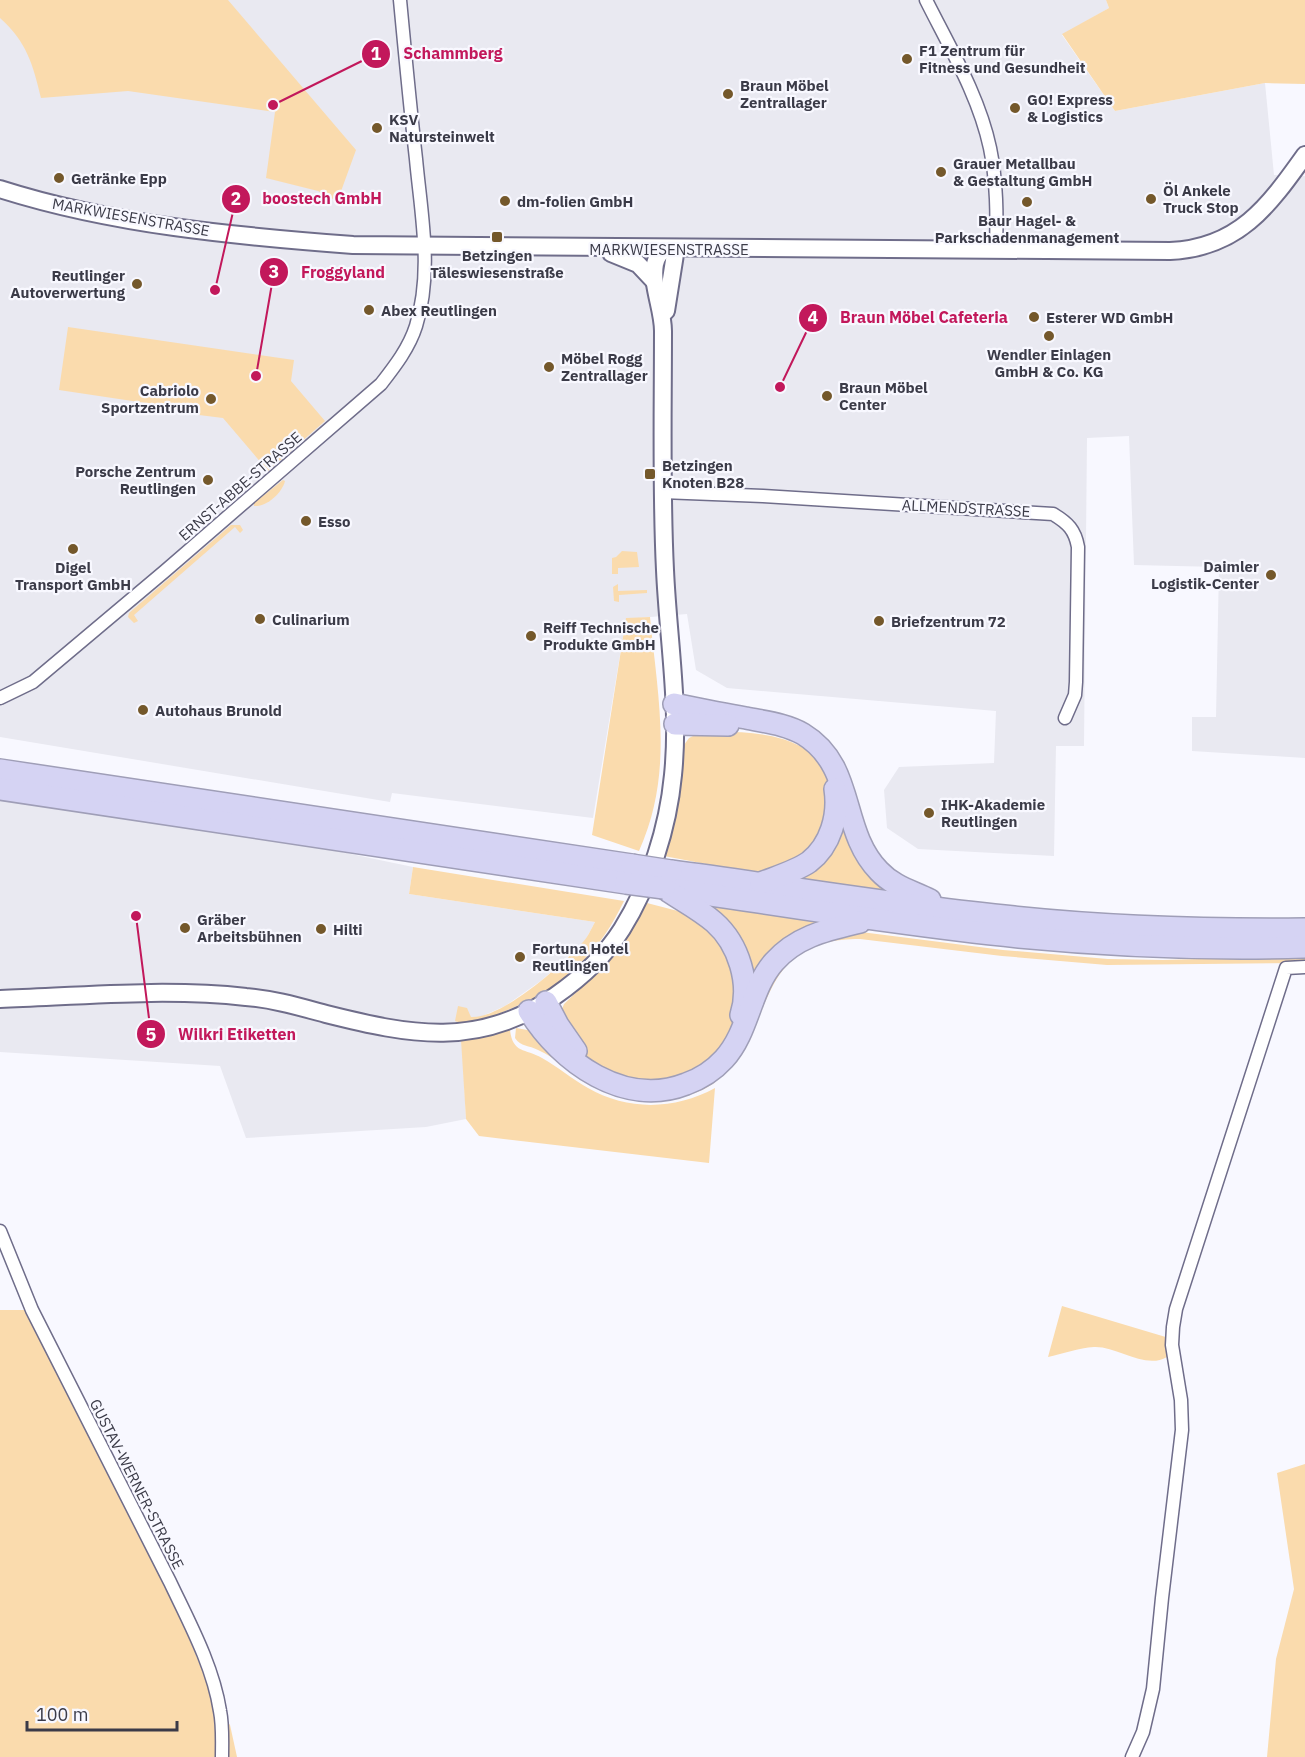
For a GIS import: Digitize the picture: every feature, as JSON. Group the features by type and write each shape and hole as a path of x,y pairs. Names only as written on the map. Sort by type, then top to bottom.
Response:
{"highway":[{"path":"674,714 782,733 806,743 826,765 835,788 837,801 831,832 822,847 808,862 760,883"},
{"path":"674,714 782,726 800,732 817,744 836,768 860,844 874,866 896,885 950,910"},
{"path":"0,770 629,874 874,919 1088,943 1201,947 1305,947"},
{"path":"0,789 629,874"},
{"path":"666,882 760,883 950,910 1117,926 1305,929"},
{"path":"538,1007 580,1055 594,1067 623,1082 655,1086 673,1083 691,1077 720,1056 729,1042 742,1009 745,992 738,956 714,923 666,882"},
{"path":"538,1007 537,1025 561,1050 604,1080 639,1091 655,1092 675,1089 701,1077 724,1060 735,1045 764,978 773,963 788,949 805,937 874,919"}],"street":[{"name":"ERNST-ABBE-STRASSE","path":"0,699 33,682 157,578 381,384 400,359 416,324 423,286 424,246 400,0"},
{"path":"926,0 970,88 986,133 996,186 996,250"},
{"name":"MARKWIESENSTRASSE","path":"0,189 80,210 206,231 344,244 1170,252 1203,246 1241,228 1263,211 1305,155"},
{"path":"603,248 638,264 654,281"},
{"path":"663,327 654,281 655,268 658,257 672,248"},
{"path":"0,999 159,994 231,995 269,1000 388,1028 423,1034 450,1034 509,1021 538,1007 591,968 622,929 638,899 657,851 668,813 673,774 674,714 662,492 663,327 672,248"},
{"name":"ALLMENDSTRASSE","path":"662,492 775,496 1053,514 1071,527 1076,534 1078,547 1077,682 1075,694 1065,718"},
{"path":"1132,1757 1143,1732 1153,1689 1182,1430 1173,1345 1176,1309 1286,968 1305,967"},
{"name":"GUSTAV-WERNER-STRASSE","path":"0,1231 32,1310 188,1620 217,1698 222,1725 222,1757"}],"shaded area":[{"path":"0,0 1106,0 1109,8 1062,35 1115,111 1265,83 1274,175 1305,176 1305,758 1192,751 1192,717 1216,717 1219,567 1134,565 1129,436 1087,438 1084,746 1056,746 1054,856 918,849 887,828 884,790 899,767 994,763 996,711 727,688 696,670 687,614 626,619 593,818 392,793 390,802 0,737"},
{"path":"0,0 228,0 356,150 340,194 333,199 318,191 266,178 275,112 128,91 41,98 23,45 0,18"},
{"path":"1106,0 1305,0 1305,84 1265,83 1115,111 1062,34 1109,8"},
{"name":"Cabriolo Sportzentrum","path":"68,327 294,360 291,381 325,421 268,471 223,418 199,415 199,411 59,390"},
{"path":"283,480 285,481 281,490 273,498 264,504 254,506 254,503"},
{"path":"231,525 240,525 243,530 240,533 235,527 134,615 138,621 134,623 128,617 129,613"},
{"path":"622,551 637,552 639,567 618,568 618,574 612,574 612,558"},
{"path":"618,584 618,591 647,590 647,593 619,595 619,602 614,601 613,587"},
{"path":"650,617 661,736 660,764 657,793 650,822 639,851 592,835 626,618"},
{"path":"701,732 738,732 778,738 796,744 811,754 823,768 830,786 819,845 773,873 732,869 664,856 675,817 684,745 689,738"},
{"path":"0,798 55,809 308,845 413,867 409,894 595,922 585,941 542,980 505,1006 461,1023 466,1119 426,1127 246,1138 220,1066 0,1052"},
{"path":"840,816 913,902 784,879"},
{"path":"413,867 624,901 594,949 555,985 497,1015 461,1023 455,1021 458,1006 467,1008 471,1017 484,1015 515,1000 561,964 583,942 595,922 409,894"},
{"path":"688,899 838,921 754,987"},
{"path":"647,903 697,916 734,958 739,1009 727,1041 705,1066 673,1081 624,1079 595,1064 583,1054 560,1014 564,1004 614,956"},
{"path":"861,932 1003,950 1108,959 1163,960 1305,956 1305,963 1107,965 1002,956 860,939 832,941 800,954 778,976 743,1049 720,1078 697,1092 666,1100 635,1100 617,1095 582,1077 545,1053 525,1046 515,1038 516,1028 533,1031 589,1076 696,1085 769,980 800,947"},
{"path":"510,1030 517,1047 542,1058 603,1096 619,1101 635,1104 668,1104 684,1101 715,1088 709,1163 479,1136 466,1119 461,1040"},
{"path":"1062,1306 1169,1338 1167,1357 1150,1361 1094,1347 1048,1357"},
{"path":"0,1310 27,1310 166,1582 209,1687 215,1711 218,1757 0,1757"},
{"path":"1305,1464 1305,1757 1267,1757 1276,1659 1294,1589 1277,1473"},
{"path":"224,1717 230,1725 237,1757 226,1757"}],"place":[{"name":"F1 Zentrum für Fitness und Gesundheit","path":"907,59"},
{"name":"Braun Möbel Zentrallager","path":"728,94"},
{"name":"Schammberg","path":"273,105"},
{"name":"GO! Express & Logistics","path":"1015,108"},
{"name":"KSV Natursteinwelt","path":"377,128"},
{"name":"Grauer Metallbau & Gestaltung GmbH","path":"941,172"},
{"name":"Getränke Epp","path":"59,178"},
{"name":"Öl Ankele Truck Stop","path":"1151,199"},
{"name":"dm-folien GmbH","path":"505,201"},
{"name":"Baur Hagel- & Parkschadenmanagement","path":"1027,202"},
{"name":"Betzingen Täleswiesenstraße","path":"497,237"},
{"name":"Reutlinger Autoverwertung","path":"137,284"},
{"name":"boostech GmbH","path":"215,290"},
{"name":"Abex Reutlingen","path":"369,310"},
{"name":"Esterer WD GmbH","path":"1034,317"},
{"name":"Wendler Einlagen GmbH & Co. KG","path":"1049,336"},
{"name":"Möbel Rogg Zentrallager","path":"549,367"},
{"name":"Froggyland","path":"256,376"},
{"name":"Braun Möbel Cafeteria","path":"780,387"},
{"name":"Braun Möbel Center","path":"827,396"},
{"name":"Cabriolo Sportzentrum","path":"211,399"},
{"name":"Betzingen Knoten B28","path":"650,474"},
{"name":"Porsche Zentrum Reutlingen","path":"208,480"},
{"name":"Esso","path":"306,521"},
{"name":"Digel Transport GmbH","path":"73,549"},
{"name":"Daimler Logistik-Center","path":"1271,575"},
{"name":"Culinarium","path":"260,619"},
{"name":"Briefzentrum 72","path":"879,621"},
{"name":"Reiff Technische Produkte GmbH","path":"531,636"},
{"name":"Autohaus Brunold","path":"143,710"},
{"name":"IHK-Akademie Reutlingen","path":"929,813"},
{"name":"Wilkri Etiketten","path":"136,916"},
{"name":"Gräber Arbeitsbühnen","path":"185,928"},
{"name":"Hilti","path":"321,929"},
{"name":"Fortuna Hotel Reutlingen","path":"520,957"}]}
